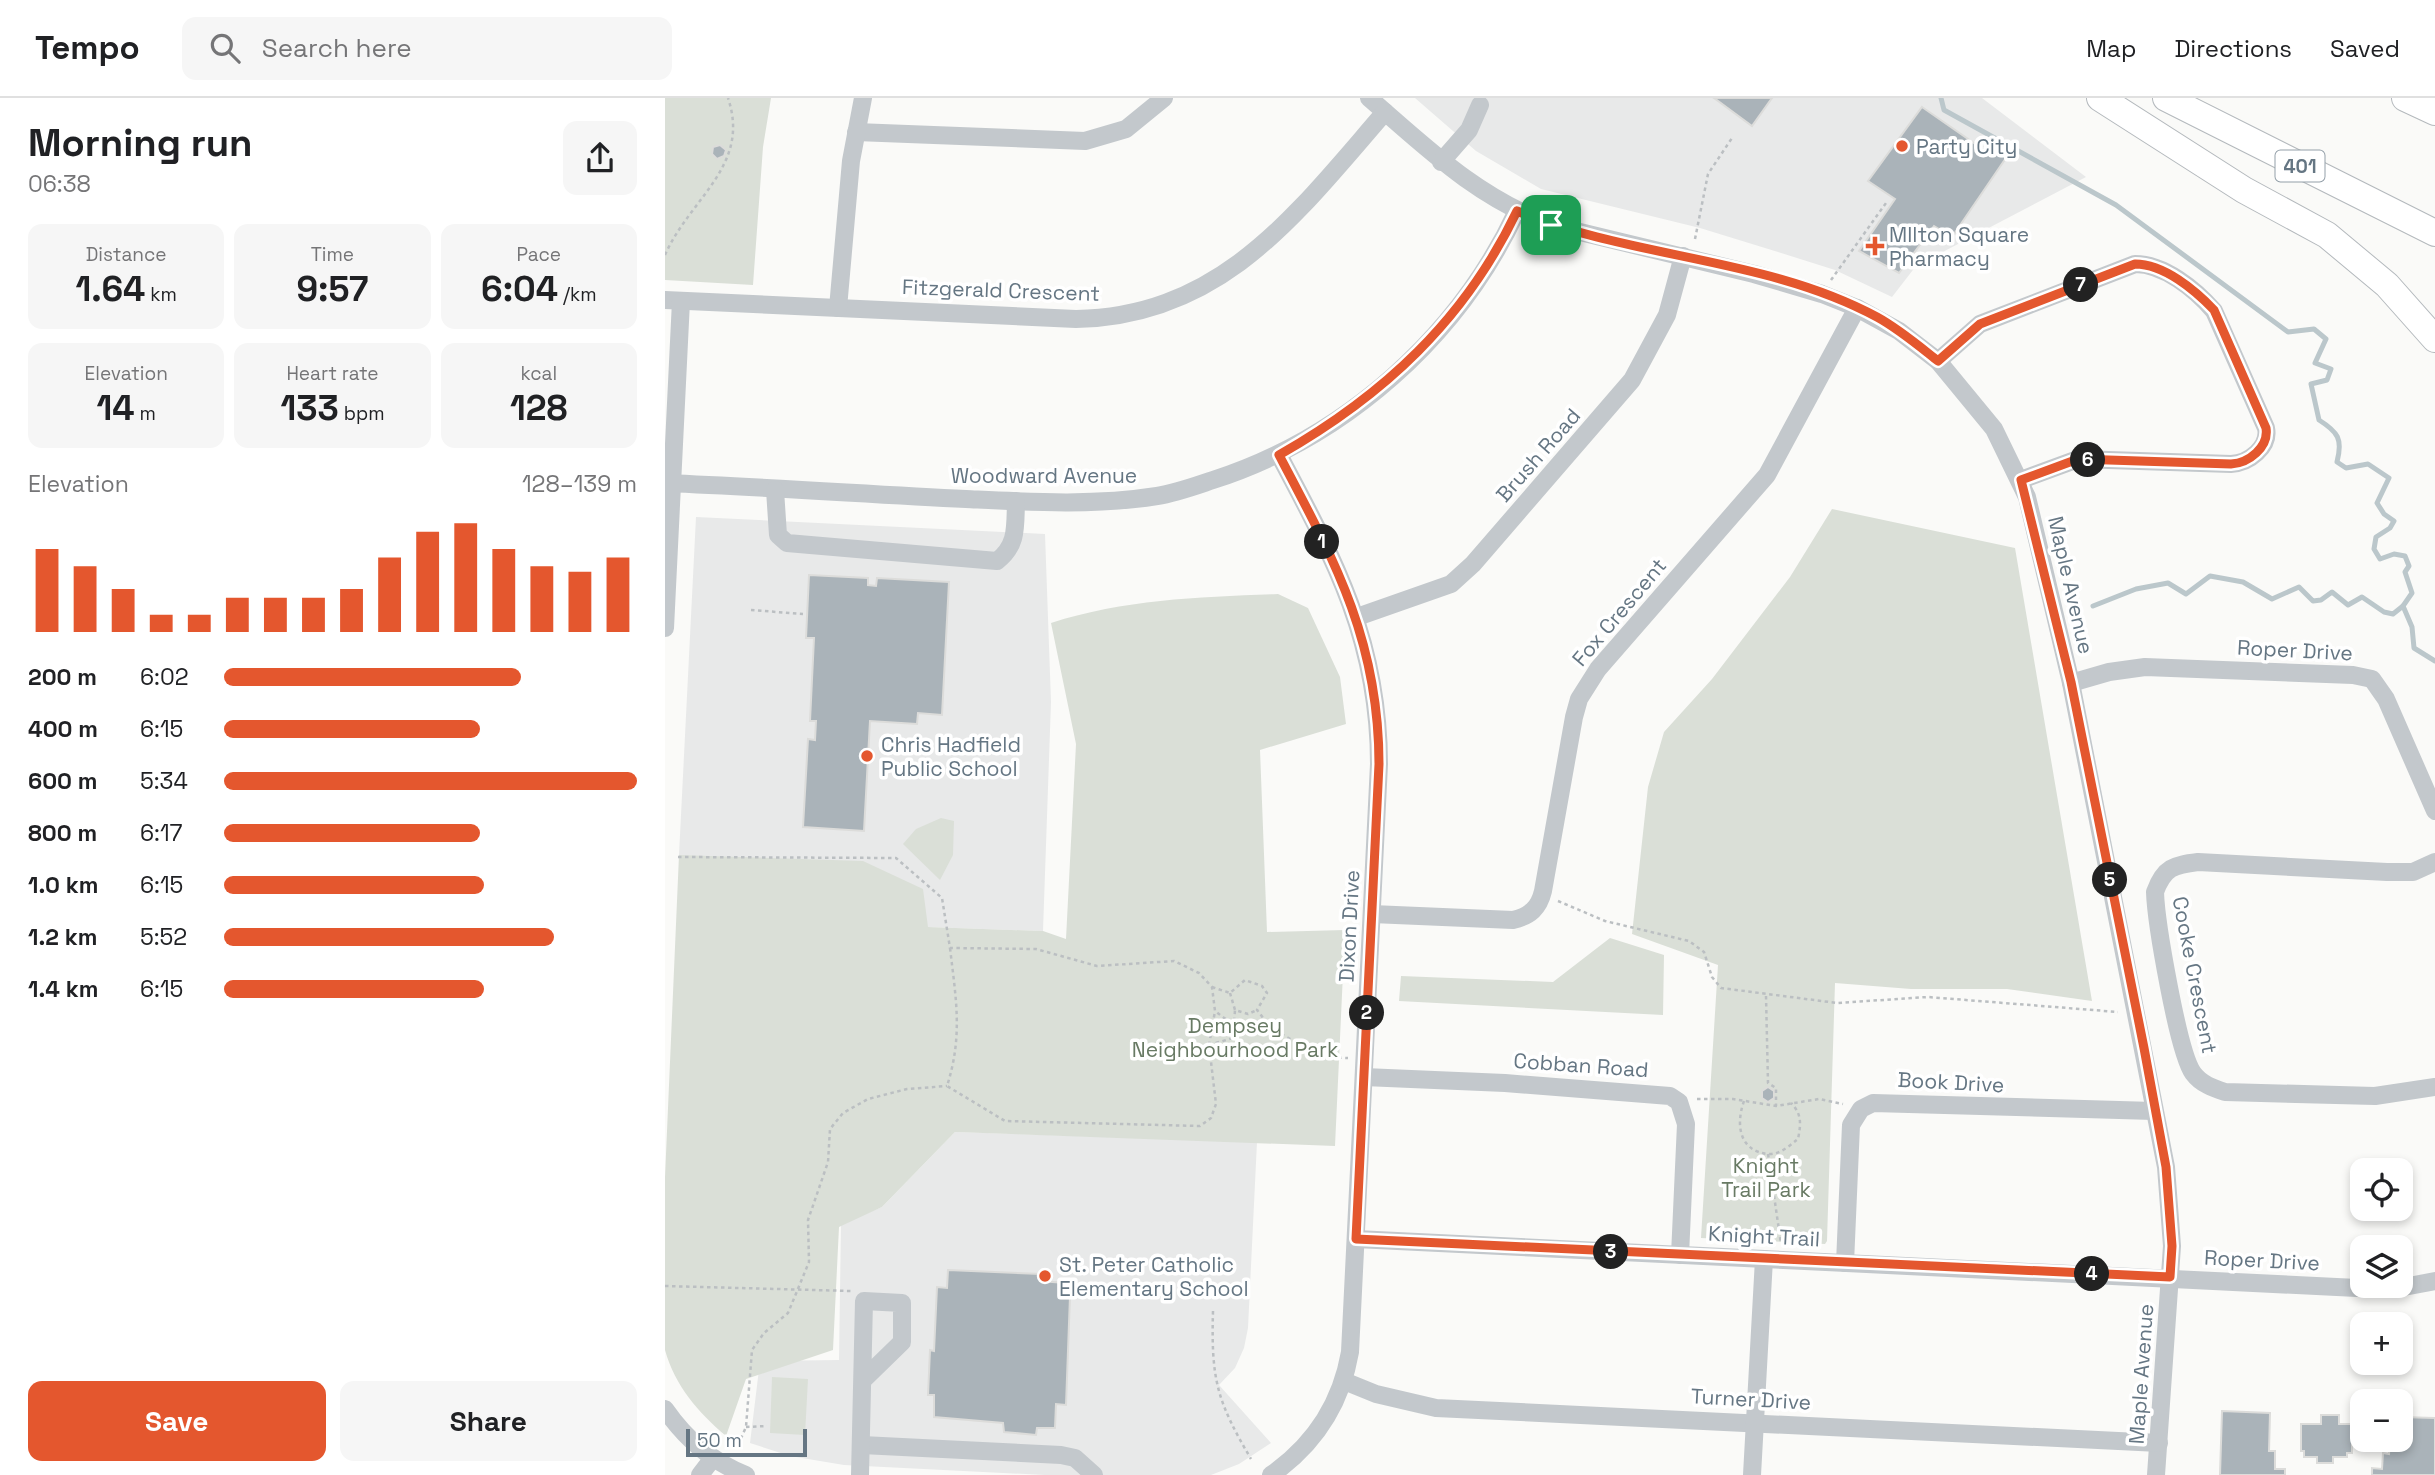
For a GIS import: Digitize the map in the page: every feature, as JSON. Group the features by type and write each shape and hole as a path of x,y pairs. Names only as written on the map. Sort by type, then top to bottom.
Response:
{"highway":[{"path":"2100,98 2243,190 2327,235 2387,285 2435,339"},
{"name":"401","path":"2166,98 2435,233"},
{"path":"2405,98 2435,112"}],"street":[{"path":"838,308 851,161 863,98"},
{"path":"856,132 1085,141 1126,129 1164,98"},
{"name":"Maple Avenue","path":"1369,98 1441,162 1477,189 1517,211 1551,225 1810,290 1857,308 1899,331 1938,361 1990,423 2021,480 2071,682 2166,1167 2172,1246 2156,1475"},
{"path":"1441,162 1469,130 1480,105"},
{"name":"Fitzgerald Crescent","path":"673,300 1094,318 1137,311 1183,297 1239,265 1270,240 1385,112"},
{"name":"Woodward Avenue","path":"669,483 775,491 1016,501 1124,500 1161,496 1279,455 1352,410 1408,362 1477,284 1517,211"},
{"name":"Brush Road","path":"1357,617 1451,584 1468,570 1632,380 1667,315 1683,256"},
{"path":"1938,361 1980,324 2135,264 2159,268 2204,299 2214,310 2266,428 2266,440 2253,455 2243,463 2231,464 2078,459 2021,480"},
{"path":"665,628 673,300"},
{"name":"Fox Crescent","path":"1372,914 1513,920 1531,914 1543,891 1579,699 1598,669 1767,475 1857,308"},
{"name":"Dixon Drive","path":"1271,1475 1310,1441 1327,1416 1344,1381 1352,1334 1379,732 1374,679 1357,617 1279,455"},
{"path":"775,491 778,535 787,543 997,561 1008,553 1014,541 1016,501"},
{"name":"Roper Drive","path":"2071,682 2109,672 2145,667 2353,675 2372,679 2386,699 2435,811"},
{"name":"Cooke Crescent","path":"2435,862 2413,872 2387,872 2199,862 2170,866 2162,873 2155,892 2179,1032 2189,1067 2206,1085 2225,1092 2375,1096 2435,1087"},
{"name":"Cobban Road","path":"1364,1077 1574,1087 1670,1096 1679,1102 1686,1124 1680,1255"},
{"name":"Book Drive","path":"1845,1263 1851,1125 1861,1109 1873,1103 2154,1111"},
{"name":"Knight Trail","path":"1356,1239 2170,1277"},
{"path":"1752,1475 1765,1259"},
{"name":"Roper Drive","path":"2170,1277 2393,1289 2435,1281"},
{"path":"860,1475 863,1380 858,1296 902,1303 902,1342 863,1380"},
{"name":"Turner Drive","path":"1344,1381 1388,1397 1436,1408 2159,1444"},
{"path":"665,1409 687,1436 713,1458 746,1475"},
{"path":"862,1445 1061,1455 1075,1458 1094,1475"},
{"path":"700,1475 713,1458"}],"path":[{"path":"665,255 675,231 728,162 735,132 728,98"},
{"path":"1695,239 1708,174 1732,138"},
{"path":"1831,280 1886,204"},
{"path":"751,610 803,614"},
{"path":"678,857 896,858 942,898 959,1026 956,1057 947,1086"},
{"path":"1558,901 1605,921 1689,941 1703,952 1712,977 1721,988 1766,996 1837,1003 1928,997 2107,1013 2136,1012"},
{"path":"950,948 1036,949 1097,966 1174,961 1199,973 1212,987 1230,993"},
{"path":"1230,993 1245,979 1262,985 1267,993 1257,1010 1248,1014 1235,1010"},
{"path":"738,1445 746,1427 752,1350 764,1333 788,1313 799,1290 809,1262 808,1220 828,1162 830,1129 842,1113 868,1099 907,1089 947,1086 1005,1121 1019,1124 1200,1126 1212,1118 1216,1104 1209,1045 1215,1011 1212,987"},
{"path":"1209,1045 1233,1038 1236,1027 1235,1010 1230,993"},
{"path":"1766,996 1768,1083 1776,1088 1776,1106"},
{"path":"1257,1010 1272,1029 1322,1057 1351,1058"},
{"path":"1215,1011 1236,1027 1272,1029"},
{"path":"1697,1099 1744,1101 1776,1106 1819,1099 1843,1104"},
{"path":"1744,1101 1738,1117 1741,1137 1753,1149 1768,1154 1782,1151 1798,1139 1802,1122 1791,1102"},
{"path":"1768,1154 1781,1248"},
{"path":"665,1286 799,1290 858,1296"},
{"path":"1213,1311 1212,1346 1220,1403 1251,1459"},
{"path":"746,1427 767,1426"}],"shaded area":[{"path":"1415,98 1982,98 2086,177 1916,266 1892,297 1835,270 1700,228 1541,189 1476,151"},
{"name":"Chris Hadfield Public School","path":"696,517 1045,534 1051,702 1043,931 928,927 679,855"},
{"name":"St. Peter Catholic Elementary School","path":"955,1132 1257,1142 1248,1328 1244,1348 1235,1368 1219,1385 1271,1443 1239,1464 1211,1475 1045,1475 844,1465 790,1456 750,1443 760,1361 839,1360 841,1224 882,1207"}],"green space":[{"path":"665,98 771,98 763,147 753,285 665,280"},
{"name":"Knight Trail Park","path":"1832,509 2015,548 2092,1001 2007,989 1911,989 1835,983 1827,1241 1825,1244 1701,1238 1718,965 1632,934 1648,787 1664,732 1712,679 1790,577"},
{"name":"Dempsey Neighbourhood Park","path":"1278,594 1308,608 1340,677 1346,724 1260,750 1267,932 1345,930 1335,1146 955,1132 882,1207 839,1227 833,1350 746,1379 726,1436 706,1418 681,1387 665,1350 665,1177 679,855 863,861 923,889 928,927 1043,931 1066,939 1076,744 1051,623 1135,604"},
{"path":"941,818 954,821 953,855 940,880 903,844 916,829"},
{"path":"1610,938 1664,955 1663,1015 1399,1001 1401,976 1553,982"},
{"path":"772,1377 808,1379 805,1435 770,1433"}],"building":[{"path":"1714,98 1772,98 1752,126"},
{"path":"1922,107 1984,150 1990,140 2010,152 1952,237 1934,226 1899,273 1859,251 1895,199 1868,181"},
{"path":"720,145 726,150 724,156 717,159 712,154 713,147"},
{"path":"809,575 868,578 868,585 876,586 877,578 949,582 942,715 918,713 917,724 870,721 864,831 803,827 808,739 815,740 816,721 810,721 814,638 806,638"},
{"path":"1222,1026 1228,1026 1231,1030 1229,1035 1223,1036 1220,1031"},
{"path":"1768,1087 1774,1091 1774,1098 1768,1102 1762,1098 1762,1091"},
{"path":"948,1270 1041,1274 1040,1281 1066,1283 1065,1295 1070,1296 1066,1405 1056,1404 1055,1428 1037,1428 1036,1435 1004,1432 1003,1423 934,1417 934,1395 928,1395 930,1350 934,1351 937,1287 947,1288"},
{"path":"2222,1411 2270,1413 2269,1451 2275,1451 2275,1469 2285,1469 2285,1475 2220,1475"},
{"path":"2321,1415 2339,1415 2339,1424 2350,1424 2352,1453 2347,1453 2347,1457 2333,1457 2333,1463 2317,1463 2317,1457 2304,1457 2304,1451 2301,1451 2301,1424 2321,1424"},
{"path":"2413,1417 2435,1418 2435,1475 2372,1475 2372,1468 2382,1469 2383,1453 2413,1452"}],"waterway":[{"path":"1941,98 1944,110 2116,205 2288,332 2314,329 2326,339 2315,363 2331,369 2327,380 2311,384 2319,420 2335,432 2339,442 2337,462 2346,468 2368,464 2389,478 2377,503 2384,514 2394,521 2390,528 2376,537 2374,549 2380,559 2394,554 2405,556 2409,566 2405,572 2412,593 2403,606 2412,627 2414,648 2435,661"},
{"path":"2093,606 2136,589 2168,583 2186,594 2210,576 2243,582 2272,599 2299,587 2313,601 2321,600 2332,592 2348,605 2362,597 2384,612 2393,614 2403,606"}],"place":[{"name":"Party City","path":"1902,146"},
{"name":"MIlton Square Pharmacy","path":"1875,246"},
{"name":"Chris Hadfield Public School","path":"867,756"},
{"name":"St. Peter Catholic Elementary School","path":"1045,1276"}],"route":[{"path":"1517,211 1551,225 1754,274 1822,294 1878,318 1938,361 1965,334 1986,321 2135,264 2159,268 2204,299 2221,321 2267,433 2266,440 2243,463 2078,459 2021,480 2071,682 2144,1048 2166,1167 2172,1246 2170,1277 1356,1239 1379,764 1378,710 1374,679 1357,617 1279,455 1352,410 1400,370 1477,284 1517,211"}]}
